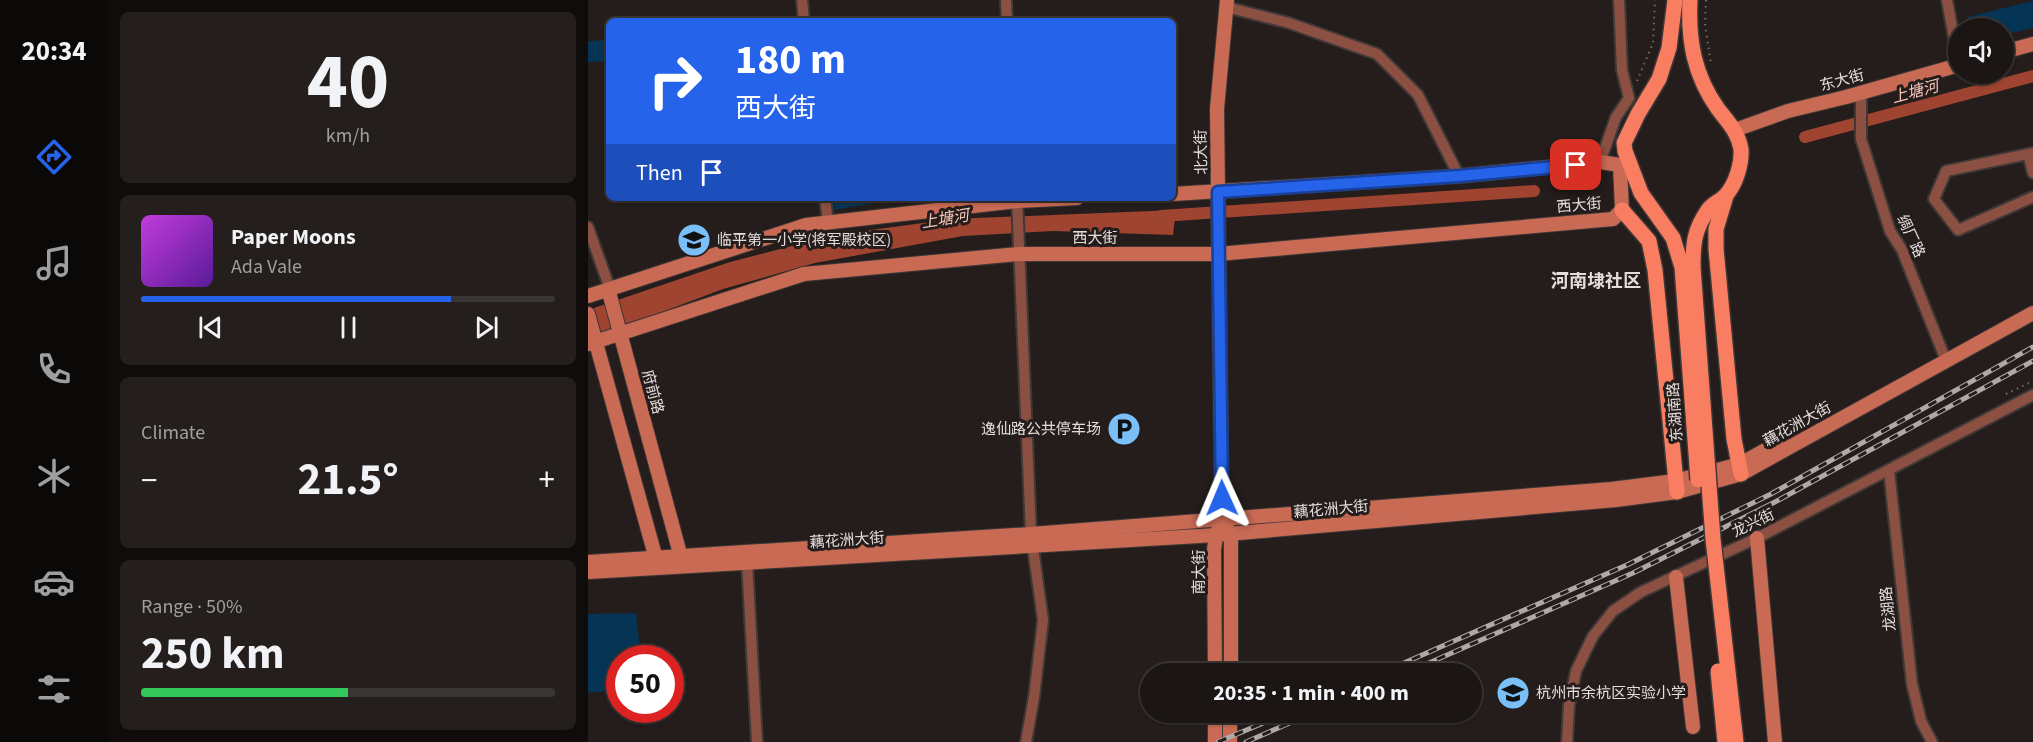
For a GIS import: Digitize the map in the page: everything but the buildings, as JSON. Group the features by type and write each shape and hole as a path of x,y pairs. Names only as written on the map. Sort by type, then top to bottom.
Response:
{"main road":[{"name":"东湖南路","path":"1676,0 1669,48 1659,79 1624,143 1624,164 1641,193 1673,238 1687,267 1713,539 1737,742"},
{"path":"1690,0 1689,39 1699,74 1717,108 1735,130 1741,150 1736,180 1726,195 1716,229 1734,439 1741,469"},
{"name":"北大街","path":"1222,520 1217,109 1226,3"},
{"path":"2014,49 2033,44"},
{"name":"东大街","path":"1735,130 1788,111 1948,68"},
{"path":"1176,194 1459,176 1600,162 1624,164 1618,215 1649,241 1655,270 1676,486"},
{"name":"东湖南路","path":"1725,742 1700,505 1687,267 1698,227 1709,208 1726,195"},
{"path":"588,296 610,292 806,225 1001,201"},
{"name":"西大街","path":"592,343 804,274 1018,254 1218,254 1618,215"},
{"name":"府前路","path":"610,292 682,561"},
{"name":"藕花洲大街","path":"1741,469 2033,304"},
{"name":"藕花洲大街","path":"588,562 682,561 1031,539 1216,535 1616,500 1741,469 2033,313"},
{"path":"588,314 592,343 656,562"},
{"name":"藕花洲大街","path":"682,561 747,562 1031,539 1222,520 1676,486"},
{"path":"1222,520 1231,534 1231,663"},
{"name":"南大街","path":"1215,663 1214,550 1216,535 1222,520"},
{"path":"1757,538 1775,742"},
{"name":"藕花洲大街","path":"588,572 656,562"},
{"path":"1676,577 1693,727"},
{"path":"1215,723 1215,742"},
{"path":"1230,723 1230,742"}],"street":[{"path":"802,0 804,18"},
{"path":"1006,0 1007,18"},
{"path":"1600,162 1616,117 1629,98 1622,70 1619,0"},
{"path":"1947,0 1950,18"},
{"path":"1226,3 1377,54 1418,95 1459,176"},
{"name":"绸厂路","path":"1861,93 1861,139 1890,231 1902,250 1943,353"},
{"path":"2033,173 2031,153 1946,171 1934,199 1958,230 2033,197"},
{"path":"825,201 828,223"},
{"path":"1017,201 1031,539 1043,620 1026,742"},
{"name":"府前路","path":"588,227 610,292"},
{"name":"龙兴街","path":"1567,742 1569,705 1576,671 1593,636 1613,611 1641,592 1757,538 2033,395"},
{"name":"龙湖路","path":"1888,470 1912,684 1922,721 1932,742"},
{"path":"747,562 757,742"}],"path":[{"path":"1629,98 1653,43 1655,0"},
{"path":"1706,0 1705,24 1711,66"},
{"path":"2006,394 2033,381"}],"shaded area":[{"path":"1176,210 1173,235 1053,231 963,236 815,263 723,289 588,340 588,310 730,262 834,235 952,219"}],"waterway":[{"name":"上塘河","path":"1805,137 2033,76"},
{"name":"上塘河","path":"1161,216 1534,191"}],"railway":[{"path":"1404,663 1629,564 1771,494 2033,347"},
{"path":"1429,663 1633,573 1775,502 2033,361"},
{"path":"1218,742 1263,723"},
{"path":"1246,742 1290,723"}],"place":[{"name":"临平第一小学(将军殿校区)","path":"694,240"},
{"name":"逸仙路公共停车场","path":"1124,429"},
{"name":"杭州市余杭区实验小学","path":"1513,693"}],"district":[{"name":"河南埭社区","path":"1596,281"}],"route":[{"path":"1222,498 1218,192 1459,176 1576,165"}]}
